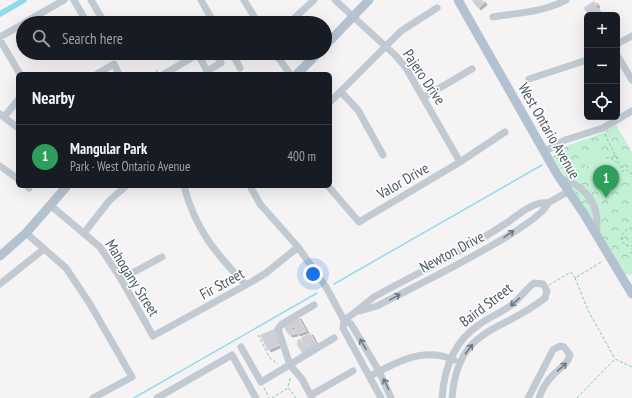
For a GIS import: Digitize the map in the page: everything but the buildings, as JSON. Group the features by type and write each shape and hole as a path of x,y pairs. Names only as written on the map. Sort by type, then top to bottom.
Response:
{"main road":[{"path":"332,38 368,0"},
{"name":"West Ontario Avenue","path":"458,0 544,152 596,234 629,281 632,294"},
{"path":"300,72 311,60"},
{"path":"0,256 26,233 65,188"}],"street":[{"path":"36,16 64,0"},
{"path":"74,0 83,16"},
{"path":"92,0 101,16"},
{"path":"201,0 210,16"},
{"path":"244,0 254,16"},
{"path":"297,16 314,0"},
{"name":"Pajero Drive","path":"335,0 396,56 406,68 460,162"},
{"path":"493,17 532,11 558,4 566,0"},
{"path":"332,100 384,46 401,31 437,8"},
{"path":"16,28 0,38 19,72"},
{"path":"620,42 632,36"},
{"path":"167,72 186,60"},
{"path":"198,60 207,71 221,63 220,60"},
{"path":"236,60 240,68"},
{"path":"280,60 289,72"},
{"path":"620,60 632,80"},
{"path":"529,79 584,61"},
{"path":"100,72 114,64 119,72"},
{"path":"424,97 472,69"},
{"path":"341,92 358,110 383,155"},
{"path":"16,102 2,116 16,126"},
{"path":"544,152 565,140 603,128 632,111"},
{"name":"Valor Drive","path":"330,188 359,222 460,162 505,132"},
{"path":"0,166 16,178"},
{"path":"560,178 572,182 587,193 596,209 598,221 596,234"},
{"path":"84,233 109,201 124,188"},
{"path":"185,188 199,228 208,243 246,285"},
{"path":"251,188 260,204 298,247 326,287 344,320 351,324 379,371 391,398"},
{"name":"Newton Drive","path":"344,320 360,311 377,306 476,255 536,216 546,208 548,203 569,191"},
{"name":"Newton Drive","path":"360,311 364,304 374,297 462,251 520,213 541,202 548,203"},
{"name":"Mahogany Street","path":"50,205 100,247 121,279 153,336"},
{"path":"26,233 66,268 86,297 132,377 93,398"},
{"path":"0,284 42,247"},
{"name":"Fir Street","path":"153,336 266,273 298,247"},
{"path":"121,279 162,257"},
{"name":"Baird Street","path":"442,398 444,377 451,358 458,345 473,329 510,306 534,283 540,283 545,286 547,291 544,298 480,337 466,352 460,363 452,398"},
{"path":"314,305 282,324 278,329 290,365 302,379 311,397 353,371"},
{"path":"344,320 343,328 381,398"},
{"path":"241,347 261,382 334,338"},
{"path":"528,398 553,350 560,346 564,347 570,355 569,360 552,376 543,388 539,398"},
{"path":"370,376 390,365 419,355 438,354 451,358 460,363"},
{"path":"157,398 232,355 256,398"}],"path":[{"path":"604,134 608,139 623,172 627,170 632,174"},
{"path":"607,158 610,157 619,164"},
{"path":"632,228 628,228 623,233 621,239 625,245 632,246"},
{"path":"575,278 604,261"},
{"path":"549,285 571,272 575,278 588,310 615,359 632,367"},
{"path":"258,335 271,360 279,365"},
{"path":"577,398 615,359"},
{"path":"290,378 289,388 296,398"},
{"path":"264,388 269,398"},
{"path":"272,398 289,388"}],"green space":[{"path":"616,125 632,152 632,274 630,275 625,273 553,157 560,150 605,132"},
{"path":"598,151 602,158 586,167 582,159"},
{"path":"605,163 609,170 593,179 589,172"}],"waterway":[{"path":"0,14 24,0"},
{"path":"334,284 542,165"},
{"path":"134,398 317,293"}],"place":[{"name":"Mangular Park","path":"606,198"}]}
